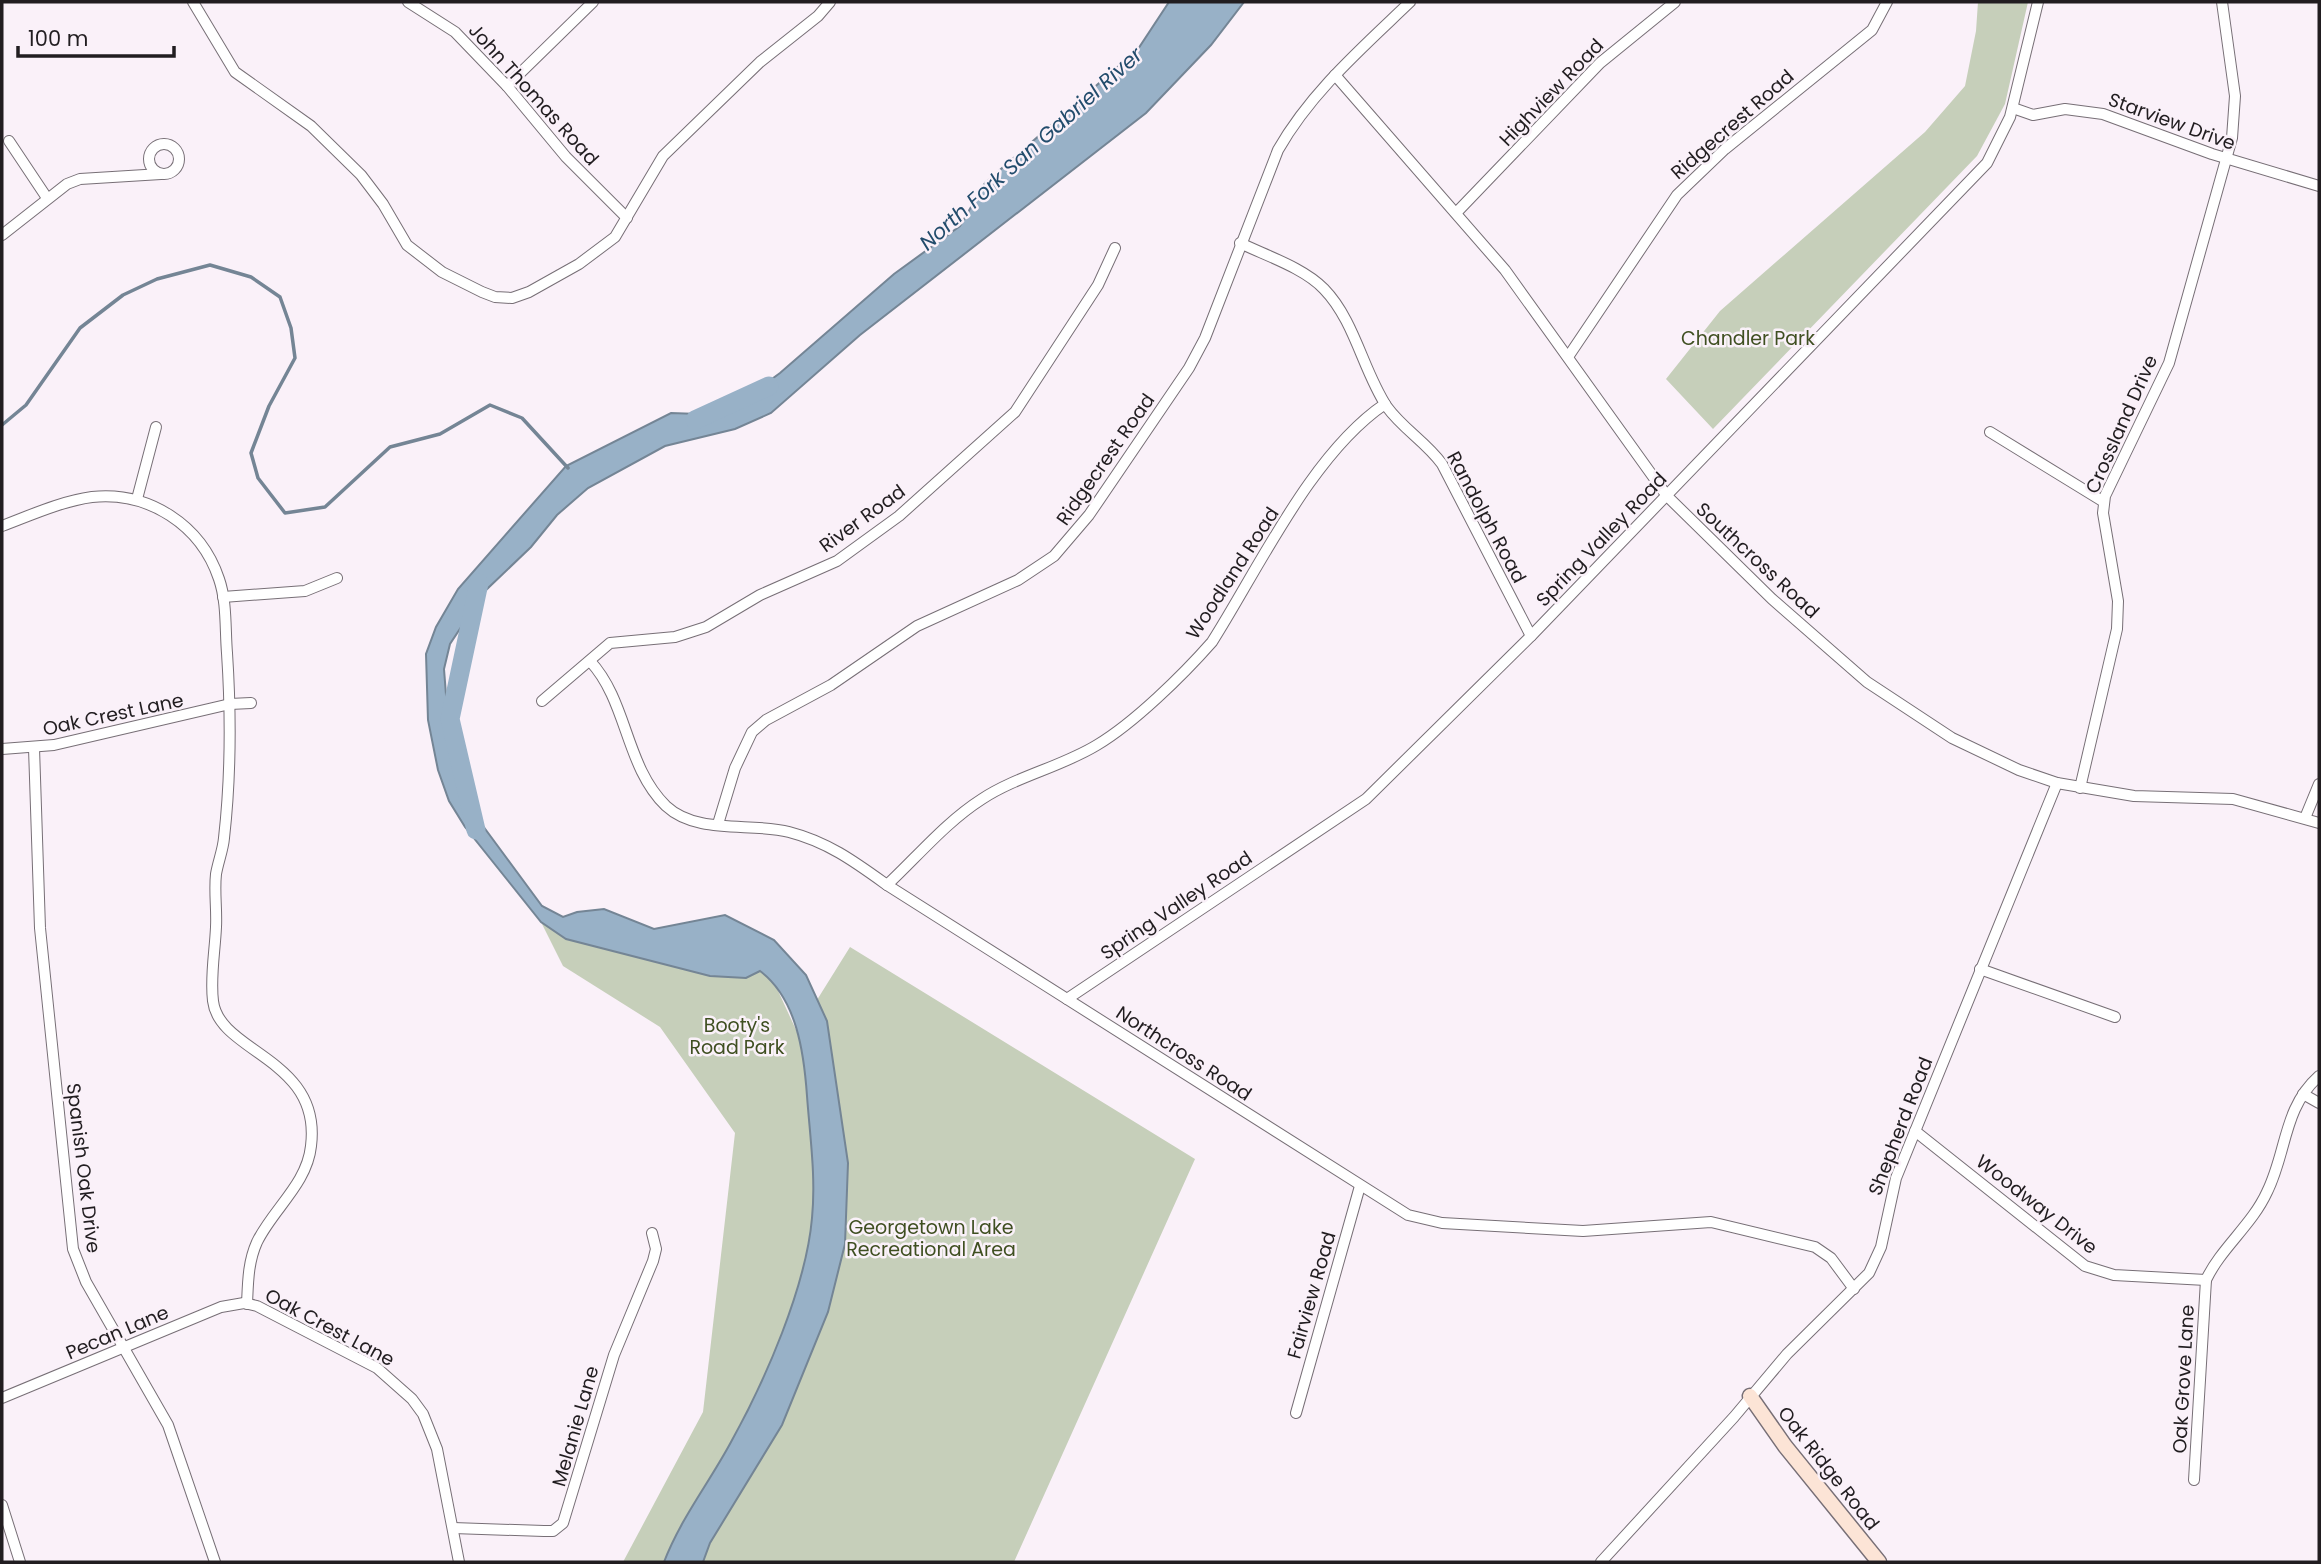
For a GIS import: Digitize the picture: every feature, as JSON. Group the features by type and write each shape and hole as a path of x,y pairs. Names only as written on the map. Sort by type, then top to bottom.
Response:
{"street":[{"path":"193,2 235,72 311,126 361,175 383,204 407,245 442,272 495,297 512,298 528,292 603,247 627,218 663,156 765,57 818,16 830,2"},
{"name":"John Thomas Road","path":"408,2 455,32 507,86 566,157 627,218"},
{"path":"507,86 593,2"},
{"name":"Ridgecrest Road","path":"718,824 740,754 752,732 766,720 831,685 876,651 917,626 1038,569 1066,544 1189,368 1205,338 1278,150 1292,126 1335,75 1410,2"},
{"name":"Highview Road","path":"1457,212 1600,63 1675,2"},
{"name":"Ridgecrest Road","path":"1568,357 1677,195 1725,149 1872,30 1887,2"},
{"name":"Spring Valley Road","path":"1067,999 1366,799 1531,636 1977,176 1997,148 2013,108 2038,2"},
{"name":"Crossland Drive","path":"2080,788 2117,629 2116,582 2104,502 2109,485 2169,363 2207,237 2236,111 2222,2"},
{"name":"Southcross Road","path":"1335,75 1505,270 1667,496 1777,604 1867,682 1952,738 2020,770 2057,783 2134,796 2233,799 2319,823"},
{"name":"Starview Drive","path":"2013,108 2033,115 2064,109 2103,114 2226,159 2319,186"},
{"path":"9,141 47,198"},
{"path":"2,235 47,198 80,179 160,174"},
{"name":"Randolph Road","path":"1240,243 1306,276 1324,288 1339,308 1385,404 1399,423 1428,446 1442,464 1531,636"},
{"name":"River Road","path":"542,701 610,643 675,637 706,627 760,595 837,561 900,516 1015,412 1098,285 1115,248"},
{"name":"Woodland Road","path":"887,885 969,807 1001,789 1096,746 1119,731 1198,657 1215,636 1307,488 1364,418 1385,404"},
{"path":"137,499 156,427"},
{"path":"1990,432 2104,502"},
{"path":"2,526 76,500 94,497 137,499 171,515 199,541 211,559 223,597 230,704"},
{"path":"223,597 305,591 337,578"},
{"name":"Northcross Road","path":"590,661 611,694 646,780 666,806 682,817 718,824 787,831 838,850 887,885 1408,1215 1442,1223 1609,1231 1693,1221 1728,1225 1803,1243 1820,1250 1840,1268 1854,1289"},
{"name":"Oak Crest Lane","path":"2,749 34,748 166,721 230,704 251,703"},
{"name":"Oak Crest Lane","path":"230,704 225,828 215,891 213,1003 223,1023 296,1084 306,1103 312,1131 309,1159 303,1174 264,1230 254,1251 249,1266 247,1304 267,1310 377,1368 412,1399 431,1431 437,1449 459,1562"},
{"name":"Spanish Oak Drive","path":"34,748 40,928 71,1232 82,1274 168,1425 215,1562"},
{"name":"Shepherd Road","path":"1601,1562 1787,1354 1854,1289 1876,1261 1890,1196 2057,783"},
{"path":"2305,818 2319,785"},
{"path":"1980,969 2115,1017"},
{"path":"2206,1280 2266,1194 2284,1131 2303,1094 2319,1076"},
{"path":"2303,1094 2319,1103"},
{"name":"Woodway Drive","path":"1915,1131 2085,1266 2113,1275 2206,1280"},
{"name":"Fairview Road","path":"1296,1413 1360,1186"},
{"name":"Melanie Lane","path":"453,1528 553,1531 563,1523 614,1355 653,1261 656,1249 652,1233"},
{"name":"Oak Grove Lane","path":"2194,1480 2206,1280"},
{"name":"Pecan Lane","path":"2,1398 221,1307 247,1304"},
{"name":"Oak Ridge Road","path":"1750,1396 1785,1446 1879,1562"},
{"path":"2,1505 20,1562"}],"green space":[{"name":"Chandler Park","path":"1978,2 2028,2 2005,104 1977,156 1713,429 1666,379 1720,311 1925,132 1965,86 1976,31"},
{"name":"Georgetown Lake Recreational Area","path":"541,922 566,939 710,976 760,971 774,982 797,1032 850,947 1195,1159 1014,1562 623,1562 703,1412 735,1133 660,1027 563,966"}],"water":[{"path":"1169,2 1244,2 1211,45 1146,113 860,335 771,413 735,429 665,446 588,488 557,515 531,547 485,591 450,644 444,669 450,746 463,796 542,906 563,917 577,912 604,909 654,929 725,915 774,940 806,975 827,1021 848,1163 845,1244 828,1312 782,1425 710,1543 703,1562 664,1562 679,1530 723,1457 757,1391 782,1333 802,1274 812,1218 813,1187 806,1079 801,1045 783,996 760,971 746,978 710,976 566,939 541,922 465,827 449,801 438,770 428,720 426,654 436,627 458,589 566,466 671,413 699,414 735,406 780,373 894,274 960,226 985,183 1138,49"}],"waterway":[{"path":"2,425 26,405 80,328 123,295 157,279 210,265 251,277 280,297 291,328 295,358 269,406 251,453 258,478 285,513 325,507 390,447 440,434 490,405 522,418 568,468"},
{"name":"North Fork San Gabriel River","path":"695,420 769,386"},
{"name":"North Fork San Gabriel River","path":"476,830 450,719 479,583"}],"park label":[{"name":"Booty's Road Park","path":"737,1036"}]}
